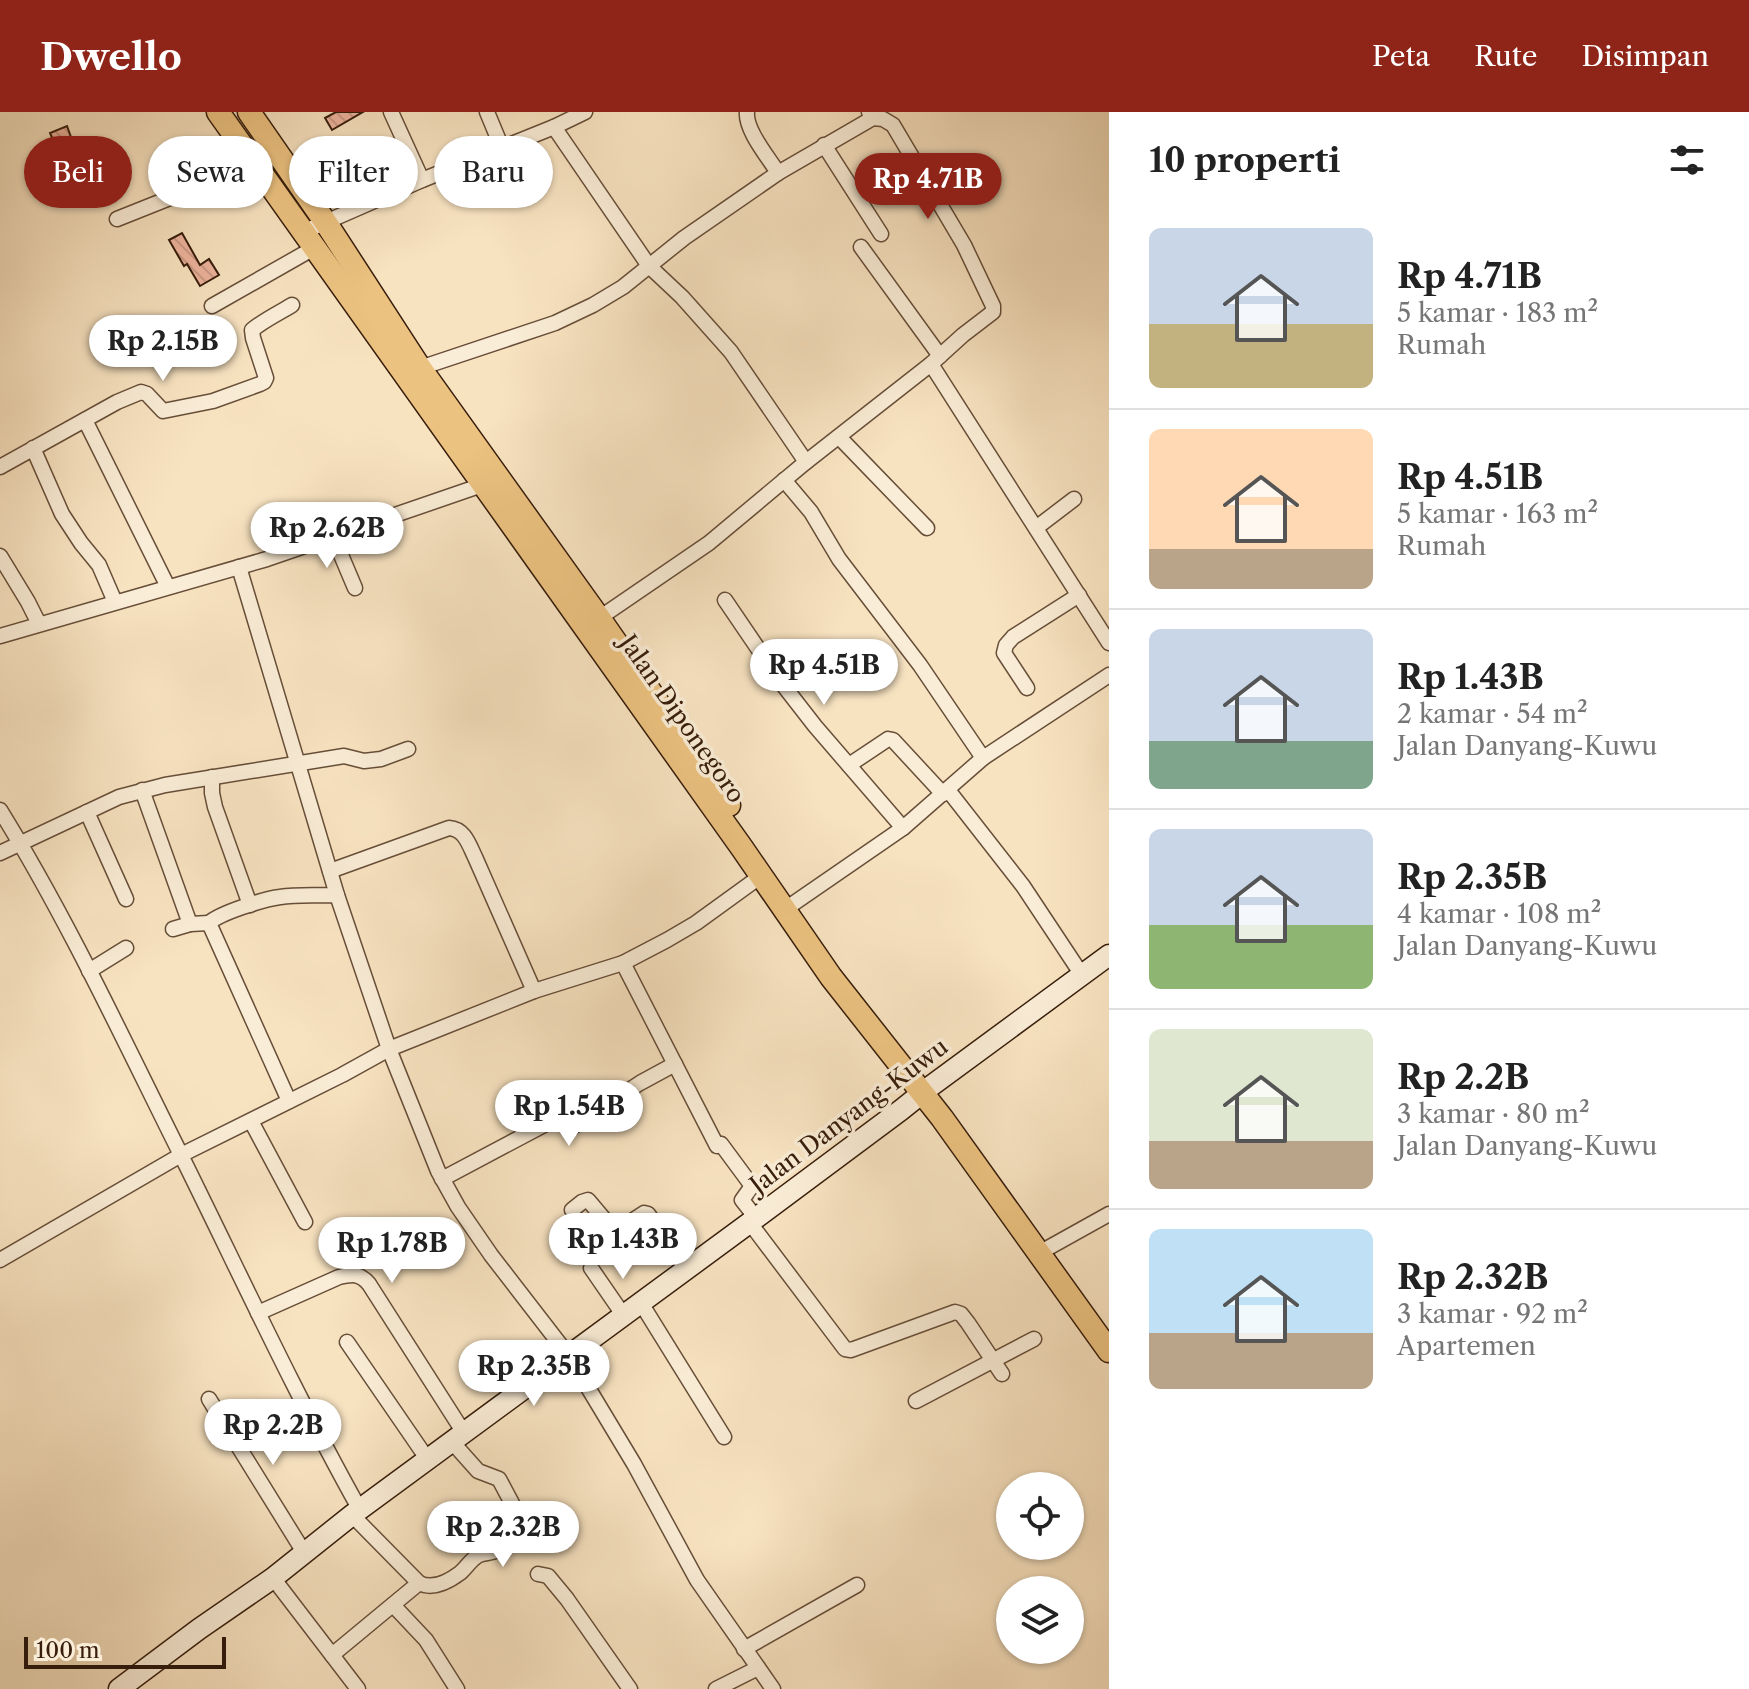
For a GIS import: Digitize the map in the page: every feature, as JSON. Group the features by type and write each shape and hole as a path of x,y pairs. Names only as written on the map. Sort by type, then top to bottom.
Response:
{"main road":[{"name":"Jalan Diponegoro","path":"218,112 235,136"},
{"name":"Jalan Diponegoro","path":"249,112 326,223 491,482"},
{"name":"Jalan Diponegoro","path":"273,189 491,482 592,623 761,876 790,907"},
{"name":"Jalan Diponegoro","path":"592,623 694,753 831,977 927,1090 1044,1250 1109,1329"},
{"name":"Jalan Diponegoro","path":"1044,1250 1109,1351"}],"street":[{"path":"391,112 422,180"},
{"path":"487,112 497,136"},
{"path":"526,136 584,112"},
{"path":"747,112 746,119 751,130 778,173"},
{"path":"420,368 555,323 593,305 623,287 684,238 778,173 871,115 893,125 964,245 993,312 709,543 592,623"},
{"path":"557,121 649,266 682,297 731,352 806,462"},
{"path":"824,145 881,234"},
{"path":"212,306 309,240 326,223 434,175"},
{"path":"117,219 148,207"},
{"path":"861,247 936,360 1109,643"},
{"path":"0,467 117,402 141,392 147,394 163,411 213,401 264,382 266,378 252,330 292,305"},
{"path":"85,420 168,587"},
{"path":"839,437 927,528"},
{"path":"33,448 62,514 99,565 115,602"},
{"path":"784,480 811,512 839,559 920,665 983,758"},
{"path":"0,636 239,567 491,482"},
{"path":"1036,528 1074,499"},
{"path":"333,536 355,588"},
{"path":"0,556 39,624"},
{"path":"239,567 337,895 389,1049 442,1179 491,1255 569,1356 634,1464 697,1580 773,1689"},
{"path":"1027,688 1004,653 1006,643 1079,595"},
{"path":"725,600 780,681 903,828"},
{"path":"790,907 903,828 983,758 1109,675"},
{"path":"849,765 888,739 893,740 946,792 1023,886 1082,975"},
{"path":"0,853 119,797 142,790 344,756 364,761 381,759 408,749"},
{"path":"212,777 215,807 250,905"},
{"path":"142,790 190,924"},
{"path":"0,810 89,971 356,1513 419,1583 428,1587 442,1584 460,1573 478,1556 496,1552 526,1525 499,1479 478,1471 369,1284 360,1276 339,1277 258,1313"},
{"path":"87,812 126,899"},
{"path":"330,871 449,828 459,830 475,857 534,991"},
{"path":"0,1260 181,1155 389,1049 534,991 623,963 696,923 761,876"},
{"path":"173,929 209,923 250,905 279,897 337,895"},
{"path":"209,923 289,1101"},
{"path":"89,971 126,948"},
{"name":"Jalan Danyang-Kuwu","path":"119,1689 273,1578 356,1513 1109,955"},
{"path":"623,963 719,1145 752,1186 742,1200 753,1220 845,1349 851,1350 955,1312 968,1323 1002,1374"},
{"path":"442,1179 557,1118 571,1128 675,1064"},
{"path":"251,1121 305,1222"},
{"path":"572,1210 588,1200 615,1232 644,1213 648,1214 687,1269"},
{"path":"1044,1250 1109,1214"},
{"path":"591,1268 624,1316"},
{"path":"641,1303 724,1437"},
{"path":"916,1401 1034,1339"},
{"path":"347,1342 428,1460"},
{"path":"209,1399 305,1554"},
{"path":"538,1574 548,1576 567,1599 630,1689"},
{"path":"273,1578 358,1689"},
{"path":"332,1655 419,1583"},
{"path":"744,1649 857,1585"},
{"path":"393,1605 426,1640 457,1689"},
{"path":"716,1689 758,1668"}],"building":[{"path":"336,112 363,112 332,130 325,118"},
{"path":"67,126 71,136 51,136 50,133"},
{"path":"182,233 200,265 209,259 219,275 200,286 169,240"}]}
